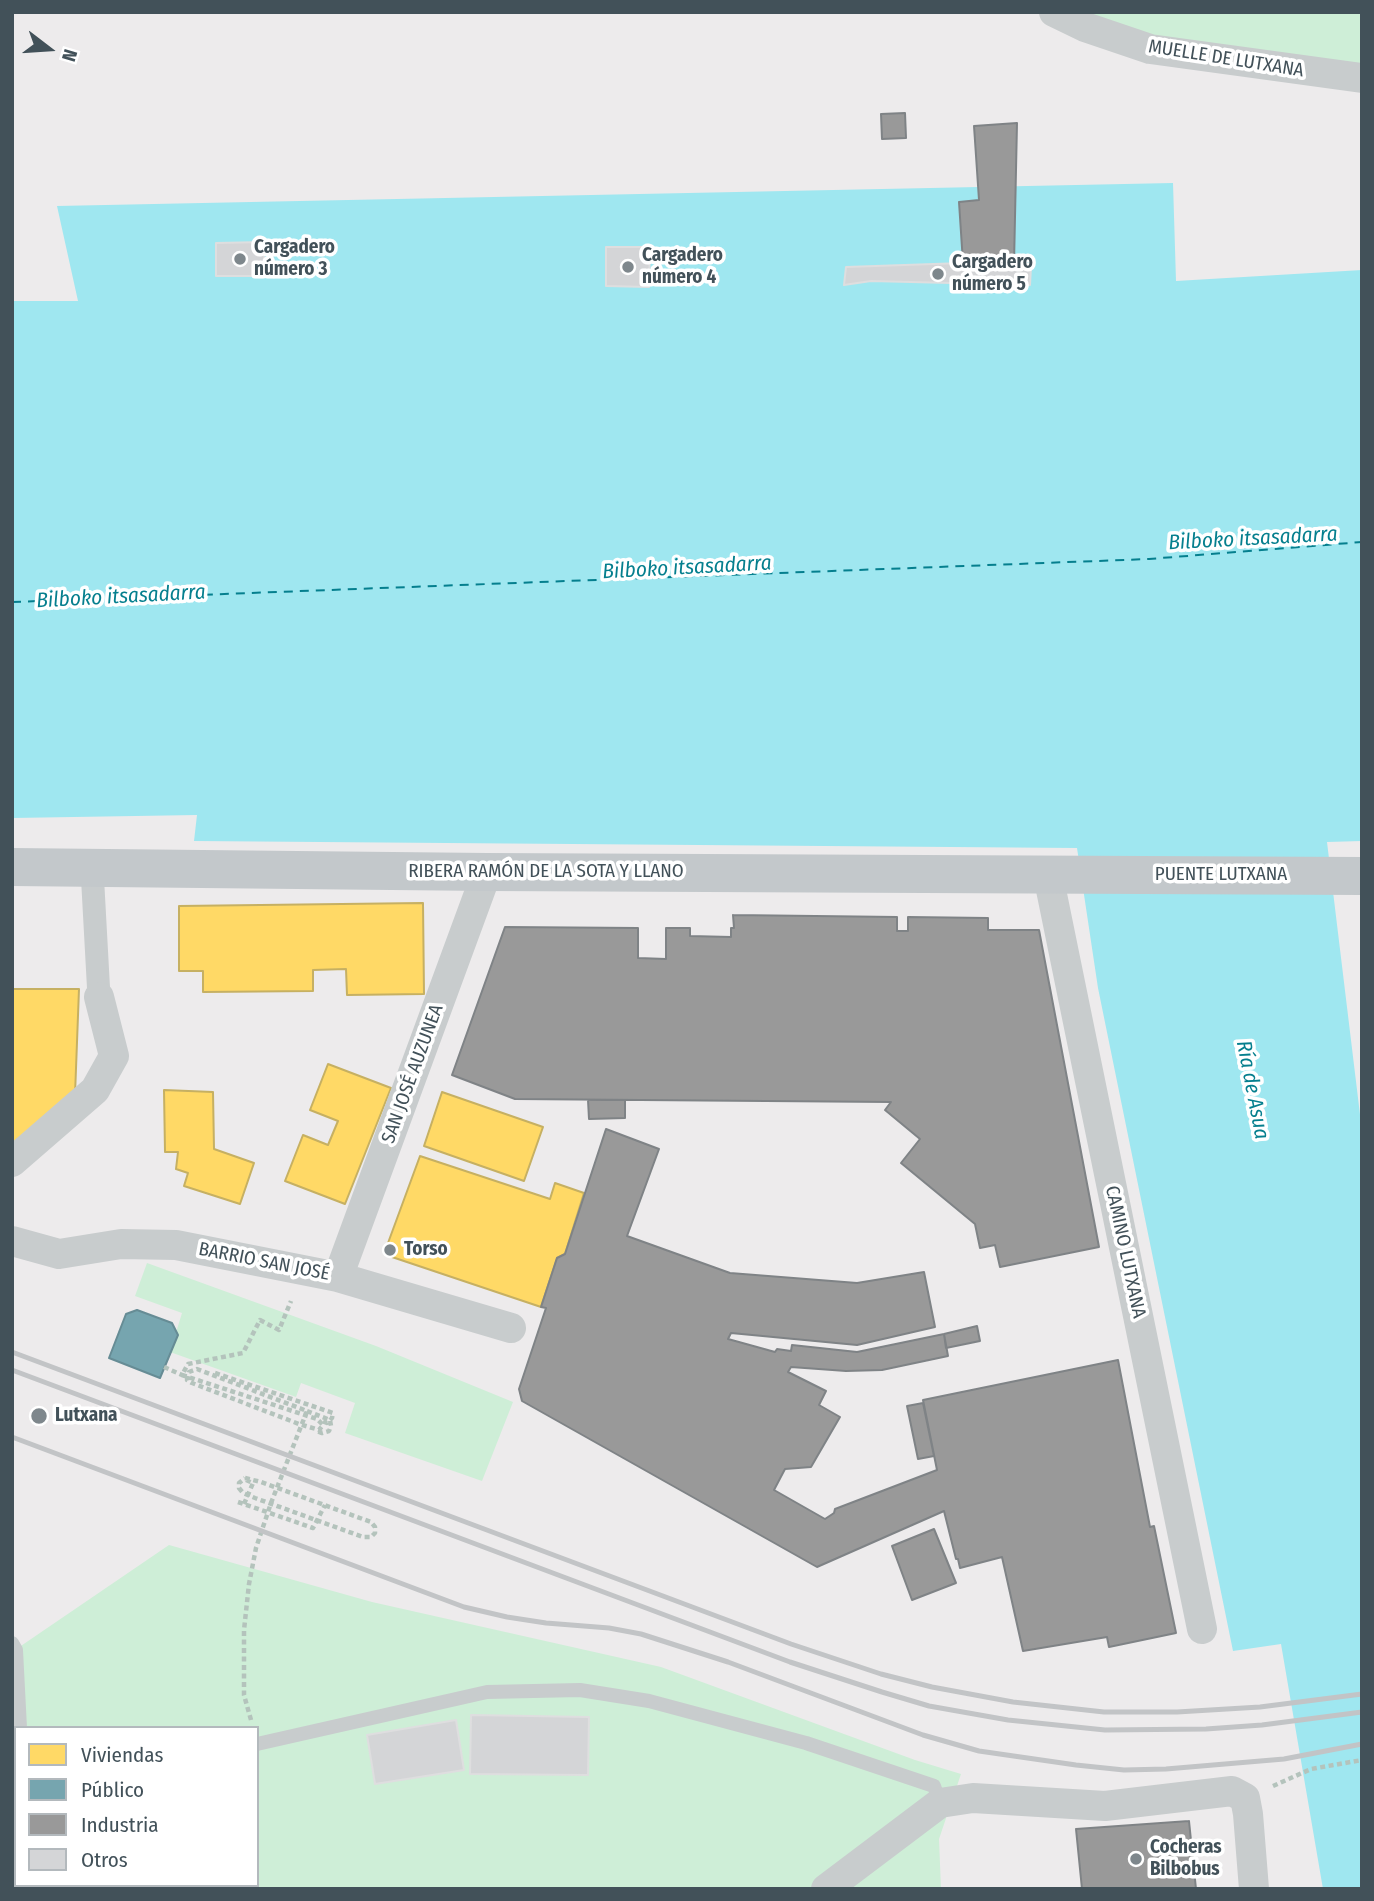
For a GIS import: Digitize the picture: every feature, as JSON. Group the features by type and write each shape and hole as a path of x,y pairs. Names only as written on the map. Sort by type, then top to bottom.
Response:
{"main road":[{"name":"RIBERA RAMÓN DE LA SOTA Y LLANO","path":"12,867 1064,875"},
{"name":"PUENTE LUTXANA","path":"1064,875 1362,876"}],"street":[{"name":"MUELLE DE LUTXANA","path":"1054,12 1085,27 1150,49 1362,78"},
{"path":"12,1162 95,1090 114,1056 99,997 92,869"},
{"name":"SAN JOSÉ AUZUNEA","path":"338,1277 487,872"},
{"name":"CAMINO LUTXANA","path":"1064,875 1202,1629"},
{"name":"BARRIO SAN JOSÉ","path":"12,1241 60,1254 121,1244 176,1245 338,1277 511,1328"},
{"path":"826,1889 940,1803 974,1798 1105,1806 1232,1791 1245,1798 1254,1889"}],"lane":[{"path":"12,1643 16,1650 19,1726"},
{"path":"259,1744 487,1692 580,1690 649,1701 806,1743 933,1786 940,1803"}],"path":[{"path":"188,1364 243,1353 260,1320 279,1330 304,1269"},
{"path":"182,1376 188,1364"},
{"path":"164,1367 182,1376 327,1423 332,1418 333,1413 188,1364"},
{"path":"299,1424 322,1433 329,1431 331,1426 330,1420 197,1369 189,1372 187,1380 192,1383 319,1430 323,1425 317,1419"},
{"path":"252,1726 244,1695 244,1630 249,1584 256,1548 271,1503 307,1411"},
{"path":"245,1478 261,1482 371,1522 375,1533 371,1537 363,1537 271,1503 243,1493 239,1483 245,1478"},
{"path":"246,1480 253,1483 241,1503 313,1528 324,1505"},
{"path":"1277,1784 1311,1769 1362,1760"}],"green space":[{"path":"1054,12 1362,12 1362,78 1202,58"},
{"path":"147,1263 376,1346 513,1402 482,1481 345,1433 355,1403 301,1383 296,1397 170,1352 182,1313 135,1296"},
{"path":"169,1545 372,1602 661,1667 915,1760 961,1774 939,1839 941,1889 12,1889 12,1652"}],"water":[{"path":"1173,183 1176,281 1362,270 1362,841 1327,842 1362,1131 1362,1889 1323,1889 1281,1644 1233,1651 1098,988 1077,848 194,841 197,815 12,818 12,301 78,301 57,206"}],"building: Viviendas":[{"path":"423,903 424,994 347,995 346,969 313,970 313,991 203,992 203,971 179,971 179,906"},
{"path":"12,989 79,989 75,1095 12,1148"},
{"path":"328,1064 391,1088 345,1204 285,1181 303,1135 328,1145 338,1121 310,1110"},
{"path":"164,1090 213,1092 214,1149 254,1163 240,1204 184,1186 188,1173 176,1169 178,1152 165,1152"},
{"path":"442,1092 543,1127 524,1181 424,1146"},
{"path":"420,1156 550,1199 555,1183 584,1193 565,1254 557,1258 541,1307 392,1257 388,1243"}],"building: Público":[{"path":"137,1310 172,1323 178,1335 160,1378 109,1358 126,1314"}],"building: Industria":[{"path":"905,113 906,138 882,139 881,114"},
{"path":"1017,123 1014,264 963,263 959,202 979,200 974,126"},
{"path":"733,915 897,917 897,931 908,931 908,917 988,918 988,930 1039,930 1099,1247 1000,1267 995,1245 980,1248 975,1224 901,1163 920,1139 885,1110 891,1102 515,1099 452,1075 505,927 638,928 638,958 666,959 666,928 690,928 690,936 731,937 731,928 734,928"},
{"path":"588,1100 625,1100 625,1118 589,1119"},
{"path":"606,1129 659,1149 627,1236 730,1273 857,1283 924,1272 935,1327 857,1345 731,1333 728,1339 775,1352 777,1349 791,1351 792,1345 857,1352 944,1334 948,1356 882,1370 846,1371 791,1367 788,1372 826,1391 819,1405 840,1417 811,1467 785,1469 774,1490 825,1519 834,1513 835,1509 937,1470 923,1400 1118,1360 1150,1527 1154,1526 1176,1633 1109,1647 1107,1637 1023,1651 1002,1557 960,1568 944,1511 817,1567 522,1401 519,1389 546,1308 541,1307 557,1258 565,1254"},
{"path":"977,1326 980,1341 946,1348 944,1334"},
{"path":"923,1403 934,1456 918,1459 907,1406"},
{"path":"934,1529 956,1583 912,1600 892,1546"},
{"name":"Cocheras Bilbobus","path":"1189,1821 1196,1889 1082,1889 1076,1829"}],"building: Otros":[{"name":"Cargadero número 3","path":"264,242 264,276 216,276 216,243"},
{"name":"Cargadero número 4","path":"606,247 650,247 649,287 606,286"},
{"name":"Cargadero número 5","path":"963,263 1031,267 1030,285 871,281 844,285 846,267"},
{"path":"471,1715 589,1717 588,1775 470,1774"},
{"path":"456,1720 464,1770 375,1784 367,1735"}],"ferry route":[{"path":"12,602 1149,559 1362,542"}],"railway":[{"path":"12,1352 791,1644 881,1674 932,1687 1013,1702 1104,1712 1177,1712 1260,1707 1362,1694"},
{"path":"12,1370 790,1662 929,1706 1008,1720 1105,1730 1206,1729 1362,1712"},
{"path":"12,1437 464,1607 546,1623 609,1628 641,1634 728,1662 923,1735 979,1751 1124,1770 1284,1759 1362,1744"}],"place":[{"name":"Cargadero número 3","path":"240,259"},
{"name":"Cargadero número 4","path":"628,267"},
{"name":"Cargadero número 5","path":"938,274"},
{"name":"Torso","path":"390,1250"},
{"name":"Lutxana","path":"39,1416"},
{"name":"Cocheras Bilbobus","path":"1136,1859"}],"water label":[{"name":"Bilboko itsasadarra","path":"1253,539"},
{"name":"Bilboko itsasadarra","path":"687,568"},
{"name":"Bilboko itsasadarra","path":"121,597"},
{"name":"Ría de Asua","path":"1252,1090"}]}
